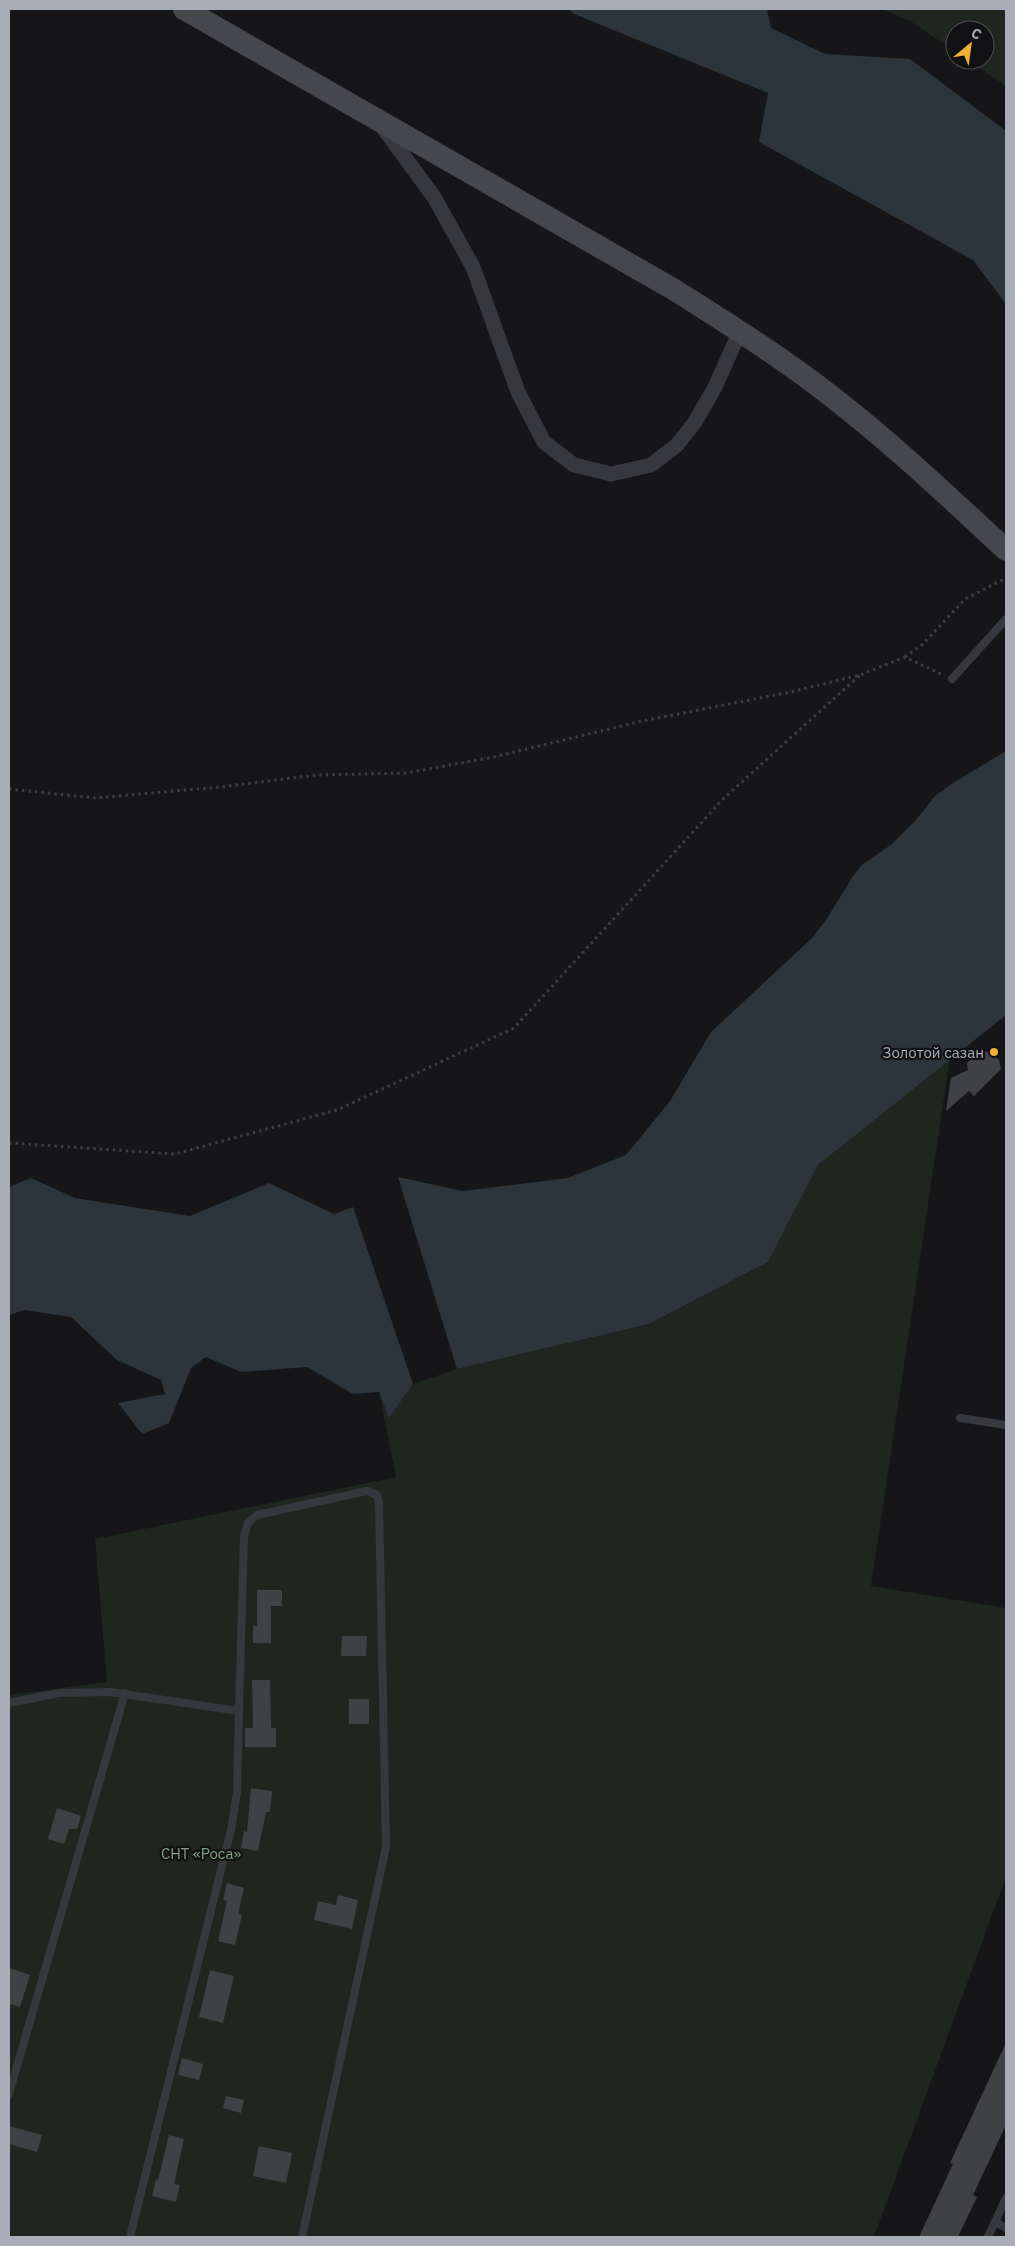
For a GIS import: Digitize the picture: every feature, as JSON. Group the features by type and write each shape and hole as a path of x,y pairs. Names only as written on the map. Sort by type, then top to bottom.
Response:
{"main road":[{"path":"184,9 673,290 740,331 853,414 906,457 1006,550"}],"street":[{"path":"376,118 434,198 473,267 518,392 544,442 574,465 611,474 650,465 677,445 695,422 715,387 740,331"}],"lane":[{"path":"952,679 1006,619"},
{"path":"960,1418 1006,1425"},
{"path":"130,2237 231,1830 237,1792 244,1536 248,1523 257,1514 367,1491 377,1495 379,1503 386,1847 302,2237"},
{"path":"9,1703 68,1693 125,1693 239,1711"},
{"path":"9,2094 125,1693"},
{"path":"988,2237 1006,2198"},
{"path":"995,2222 1006,2228"}],"path":[{"path":"9,789 95,798 220,787 316,775 406,773 494,757 642,721 795,691 860,675 905,657 923,644 965,599 1006,578"},
{"path":"905,657 952,679"},
{"path":"9,1142 175,1154 337,1110 514,1028 724,798 860,675"}],"green space":[{"path":"881,9 1006,9 1006,86 983,70 995,70 995,20 945,20 945,44 910,21"},
{"name":"СНТ «Роса»","path":"950,1058 871,1586 1006,1608 1006,1877 874,2237 9,2237 9,1695 107,1682 95,1539 396,1477 379,1392 389,1417 413,1384 457,1369 649,1324 768,1262 818,1165"}],"shaded area":[{"path":"569,9 767,9 771,28 825,54 910,59 1006,131 1006,304 973,260 759,142 768,93 574,14"},
{"path":"1006,751 1006,1015 818,1165 768,1262 649,1324 457,1369 398,1177 463,1191 568,1178 626,1155 670,1101 711,1032 811,939 826,920 853,876 862,865 892,844 916,820 935,796"},
{"path":"31,1178 75,1198 190,1216 269,1183 334,1214 353,1207 413,1384 389,1418 379,1392 353,1394 307,1367 241,1372 206,1357 191,1368 169,1423 142,1434 118,1403 165,1394 161,1380 117,1360 71,1317 24,1310 9,1315 9,1187"}],"building":[{"path":"980,1050 991,1053 999,1060 1001,1069 974,1096 969,1091 946,1111 951,1078 968,1070 967,1063"},
{"path":"257,1590 282,1590 282,1606 271,1606 271,1643 253,1643 253,1626 257,1626"},
{"path":"342,1636 367,1636 366,1656 341,1656"},
{"path":"252,1680 270,1680 271,1728 276,1728 276,1747 245,1747 245,1728 253,1728"},
{"path":"349,1699 369,1699 369,1724 349,1724"},
{"path":"251,1788 272,1791 270,1812 266,1812 258,1851 241,1848 244,1831 247,1832"},
{"path":"57,1808 81,1816 77,1829 69,1829 64,1844 48,1839"},
{"path":"227,1883 244,1888 238,1914 242,1915 235,1945 218,1941 227,1901 223,1900"},
{"path":"338,1895 358,1900 352,1929 314,1920 318,1901 336,1905"},
{"path":"9,1968 30,1975 20,2007 9,2004"},
{"path":"210,1970 234,1976 223,2023 199,2017"},
{"path":"1006,2043 1006,2125 973,2195 977,2197 958,2237 919,2237 953,2164 950,2163"},
{"path":"182,2058 203,2064 199,2080 178,2075"},
{"path":"226,2096 244,2100 241,2113 223,2108"},
{"path":"9,2126 42,2135 37,2152 9,2144"},
{"path":"169,2135 184,2139 174,2184 180,2185 176,2202 152,2196"},
{"path":"259,2146 292,2153 286,2183 253,2176"}],"place":[{"name":"Золотой сазан","path":"994,1052"}]}
